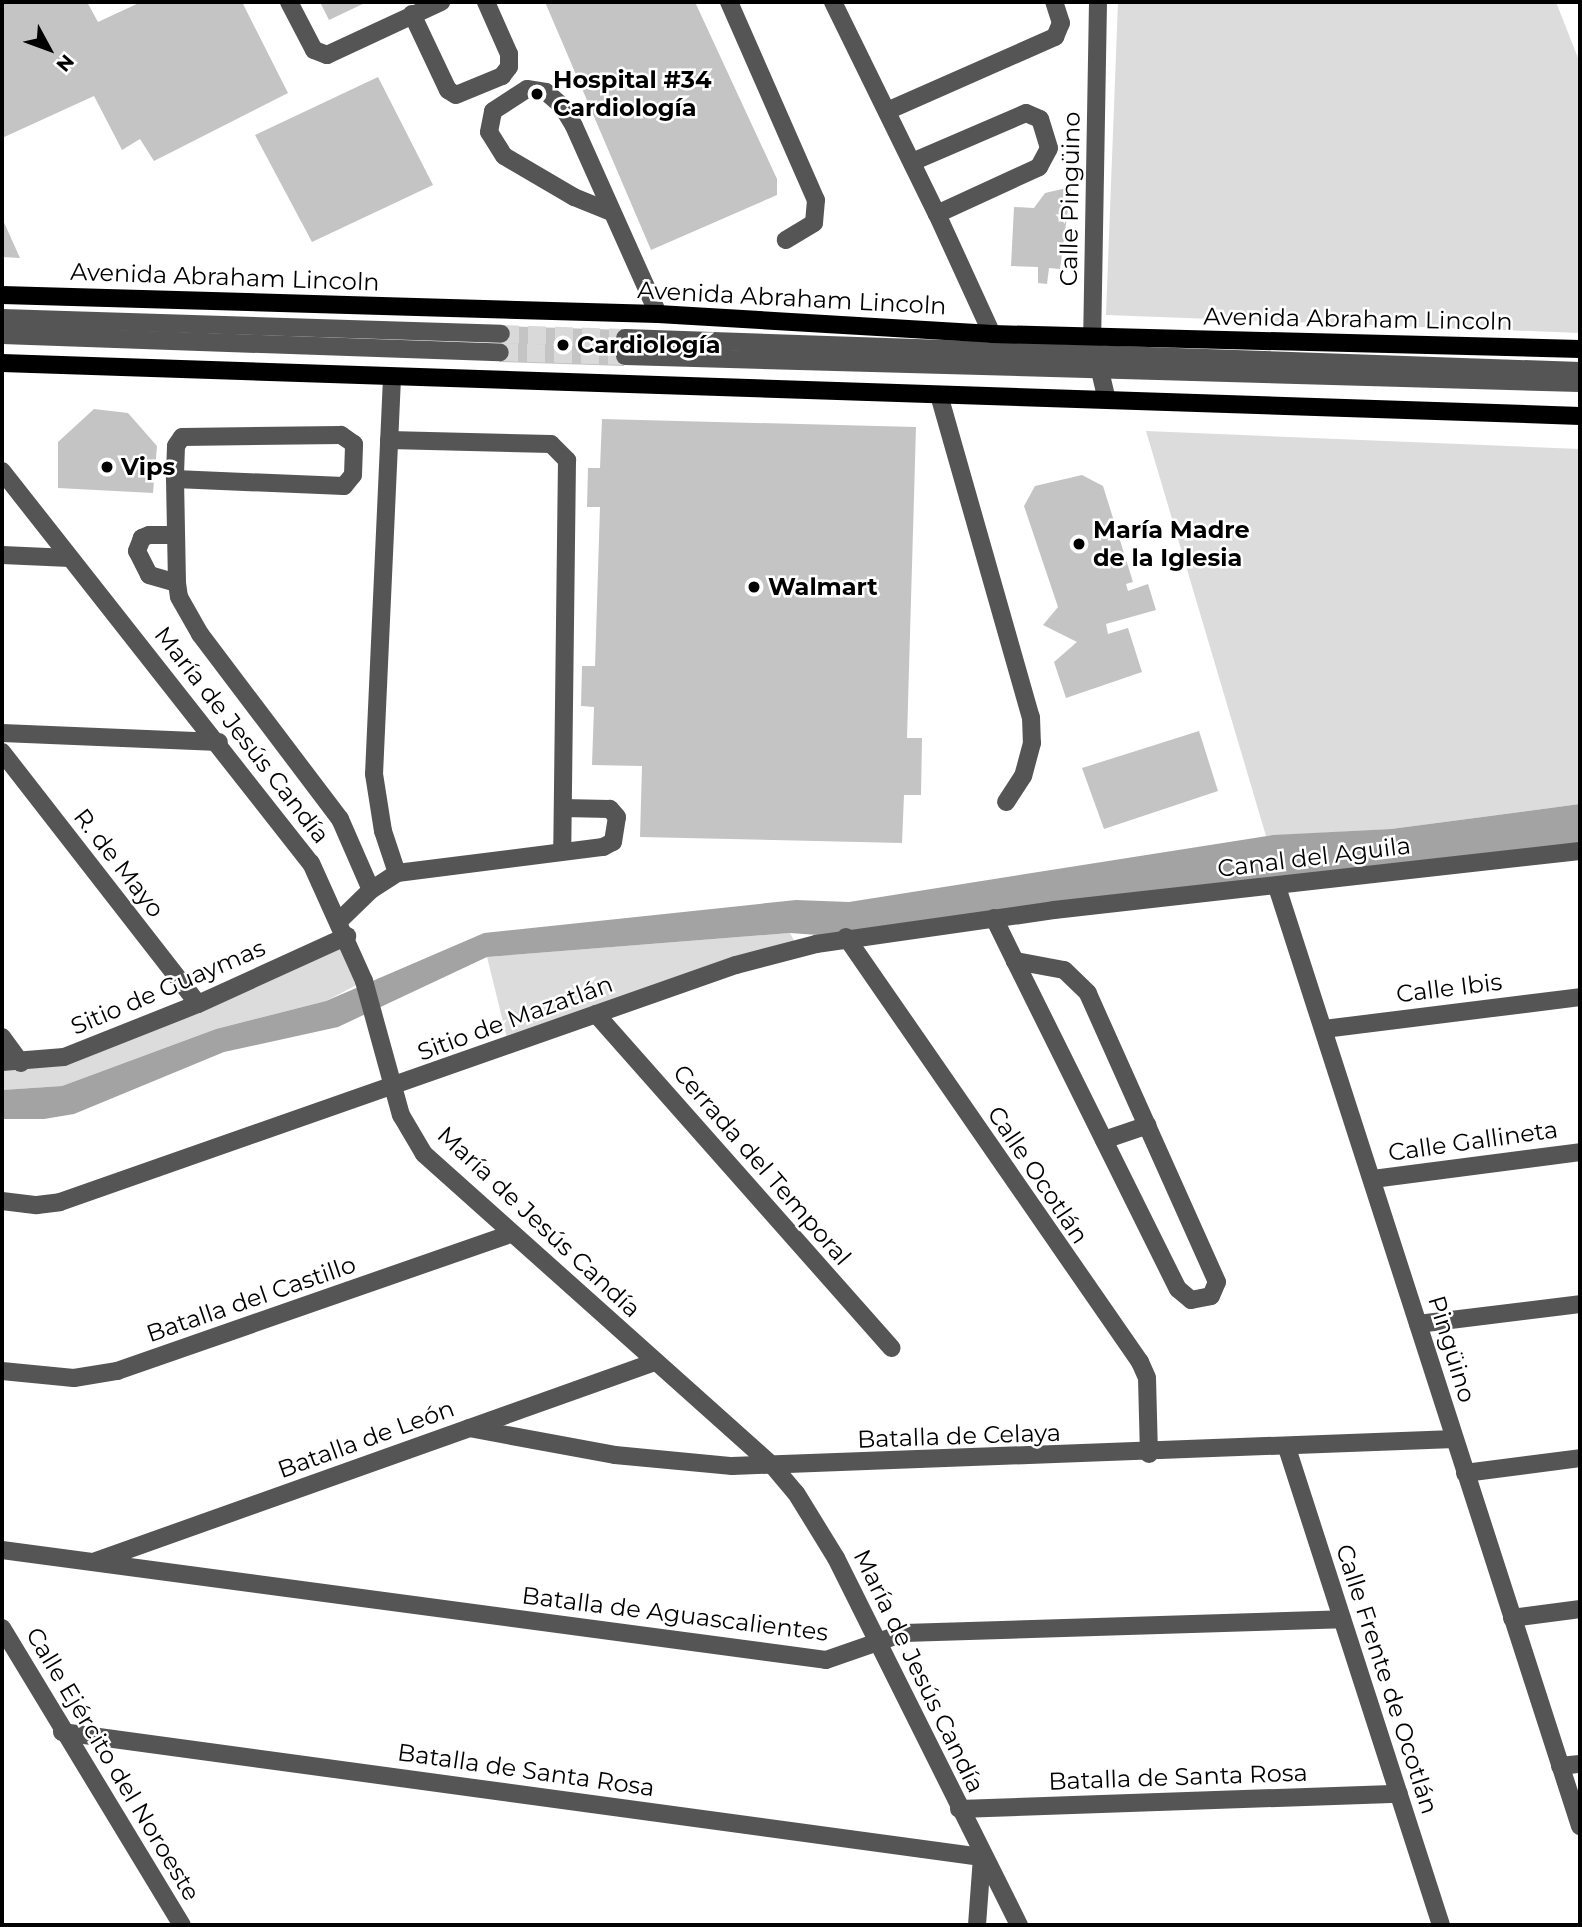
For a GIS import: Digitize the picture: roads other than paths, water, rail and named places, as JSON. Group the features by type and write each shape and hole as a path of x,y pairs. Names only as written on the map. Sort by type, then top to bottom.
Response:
{"main road":[{"name":"Avenida Abraham Lincoln","path":"2,295 658,314 992,334 1095,353 1580,349"},
{"path":"2,363 392,379 939,395 1106,396 1580,416"}],"street":[{"path":"289,2 314,50 327,55 441,2"},
{"path":"412,14 448,90 456,95 502,76 509,67 509,54 486,2"},
{"path":"729,2 816,200 814,223 786,240"},
{"path":"833,2 937,214 992,334"},
{"path":"887,111 1055,37 1061,23 1054,2"},
{"name":"Calle Pingüino","path":"1098,2 1095,353 1106,396"},
{"path":"611,212 574,197 504,156 489,132 493,111 527,89 556,99 573,126 658,314"},
{"path":"912,162 1026,113 1040,119 1049,148 1039,167 937,214"},
{"path":"2,318 500,343 2,335"},
{"path":"625,347 1095,353 1580,371"},
{"path":"1095,353 1580,383"},
{"path":"392,379 374,774 383,831 397,873 608,846 616,836 617,817 604,808 563,808"},
{"path":"939,395 1031,717 1032,743 1023,776 1006,802"},
{"path":"175,479 344,485 353,475 354,444 341,435 187,435 176,446 175,479 177,583 186,612 200,634 340,819 371,890"},
{"path":"389,440 551,444 568,460 562,851"},
{"name":"María de Jesús Candía","path":"2,471 295,838 344,928 374,1013 391,1089 424,1154 510,1234 773,1466 814,1519 982,1857 1019,1925"},
{"path":"176,535 149,534 142,538 138,551 149,575 177,583"},
{"path":"2,555 70,558"},
{"path":"2,733 219,742"},
{"name":"R. de Mayo","path":"2,752 198,1004"},
{"name":"Canal del Aguila","path":"1054,910 1580,851"},
{"name":"Sitio de Guaymas","path":"2,1062 21,1063 64,1058 198,1004 344,928 371,890 397,873"},
{"name":"Pingüino","path":"1277,887 1580,1826"},
{"name":"Sitio de Mazatlán","path":"2,1200 37,1205 60,1202 391,1089 736,965 846,937 1054,910"},
{"path":"993,918 1014,961 1178,1289 1200,1302 1211,1296 1217,1282 1082,984 1052,965 1014,961"},
{"name":"Calle Ocotlán","path":"846,937 1140,1362 1147,1378 1149,1454"},
{"name":"Calle Ibis","path":"1324,1029 1580,997"},
{"name":"Cerrada del Temporal","path":"596,1014 891,1348"},
{"path":"2,1037 21,1063"},
{"path":"1104,1140 1148,1125"},
{"name":"Calle Gallineta","path":"1373,1179 1580,1152"},
{"name":"Batalla del Castillo","path":"2,1371 74,1378 117,1371 510,1234"},
{"path":"1418,1324 1580,1304"},
{"name":"Batalla de León","path":"93,1563 655,1362"},
{"name":"Batalla de Celaya","path":"469,1428 651,1460 773,1466 1149,1454 1454,1439"},
{"name":"Calle Frente de Ocotlán","path":"1287,1448 1441,1925"},
{"path":"1465,1473 1580,1458"},
{"name":"Batalla de Aguascalientes","path":"2,1550 805,1659 842,1658 875,1642 904,1633 1342,1619"},
{"path":"1512,1618 1580,1609"},
{"name":"Calle Ejército del Noroeste","path":"2,1628 62,1732 182,1925"},
{"name":"Batalla de Santa Rosa","path":"62,1732 982,1857"},
{"path":"1560,1766 1580,1764"},
{"name":"Batalla de Santa Rosa","path":"959,1809 1399,1794"},
{"path":"977,1925 982,1857"}],"tunnel":[{"path":"501,334 625,338"},
{"path":"500,352 625,356"}],"place":[{"name":"Hospital #34 Cardiología","path":"537,94"},
{"name":"Cardiología","path":"563,345"},
{"name":"Vips","path":"107,467"},
{"name":"María Madre de la Iglesia","path":"1079,544"},
{"name":"Walmart","path":"754,587"}]}
